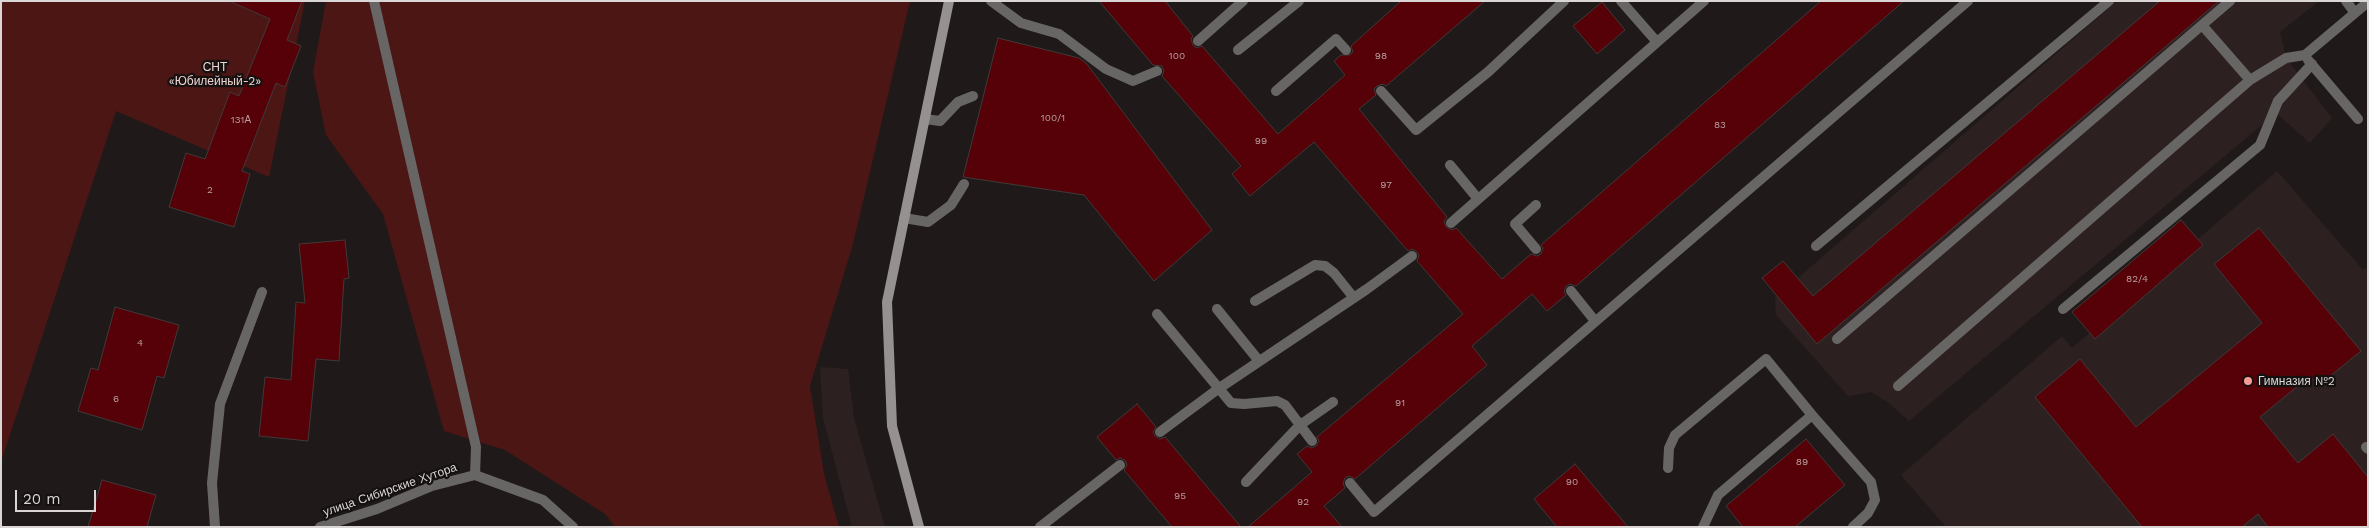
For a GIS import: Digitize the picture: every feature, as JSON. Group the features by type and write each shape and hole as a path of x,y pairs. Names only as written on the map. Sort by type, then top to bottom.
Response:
{"street":[{"path":"374,1 476,447 475,475"},
{"path":"919,527 892,426 887,302 949,1"},
{"path":"991,1 1021,23 1059,34 1106,69 1133,81 1157,71"},
{"path":"1198,41 1242,1"},
{"path":"1238,50 1299,1"},
{"path":"1382,91 1416,130 1488,72 1564,1"},
{"path":"1621,1 1657,42"},
{"path":"1451,223 1704,1"},
{"path":"1350,483 1374,512 1968,1"},
{"path":"1816,246 2109,1"},
{"path":"1837,339 2230,1"},
{"path":"2346,1 2355,13"},
{"path":"1898,386 2250,80 2286,58 2305,55 2368,2"},
{"path":"2202,25 2250,80"},
{"path":"1276,91 1336,39 1346,50"},
{"path":"2305,55 2358,119"},
{"path":"2063,309 2260,145 2278,101 2312,64"},
{"path":"925,119 940,121 958,102 973,96"},
{"path":"1450,165 1478,199"},
{"path":"904,218 928,222 951,205 964,184"},
{"path":"1536,204 1515,224 1536,249"},
{"path":"1160,432 1218,389 1354,298 1412,256"},
{"path":"1255,301 1315,265 1325,266 1334,273 1354,298"},
{"path":"1571,291 1595,321"},
{"path":"215,527 212,483 220,404 262,292"},
{"path":"1217,309 1259,361"},
{"path":"1157,314 1231,403 1244,404 1278,401 1285,405 1312,441"},
{"path":"1668,468 1669,448 1675,435 1766,358 1812,415 1871,482 1874,500 1868,514 1853,527"},
{"path":"1246,482 1300,425 1333,402"},
{"path":"1702,527 1718,495 1812,415"},
{"path":"1040,527 1120,465"},
{"name":"улица Сибирские Хутора","path":"320,527 377,509 432,486 475,475 543,500 573,527"}],"shaded area":[{"path":"2117,1 2319,1 2280,32 2286,58 2332,118 2310,143 2276,113 1909,421 1889,403 1871,392 1848,396 1776,315 1775,298"},
{"path":"2277,171 2363,270 2368,266 2368,527 1946,527 1901,475 2062,336 2072,348"},
{"path":"820,367 848,369 854,418 885,527 852,527 823,418"}],"green space":[{"name":"СНТ «Юбилейный-2»","path":"1,1 305,1 269,177 116,111 1,462"},
{"path":"326,1 910,1 853,244 810,386 824,474 839,527 615,527 605,514 505,450 444,431 383,214 326,135 313,72"}],"building":[{"path":"229,1 302,1 287,40 301,46 285,87 276,83 242,171 250,174 234,227 169,207 186,153 205,159 230,92 239,96 270,19"},
{"path":"1099,1 1165,1 1193,36 1191,39 1193,45 1196,48 1202,46 1278,134 1345,75 1334,61 1341,55 1350,55 1353,52 1351,46 1401,1 1485,1 1386,86 1383,84 1377,86 1374,89 1376,95 1359,109 1447,217 1444,221 1446,227 1452,230 1456,228 1502,279 1531,254 1537,256 1541,254 1543,248 1541,245 1821,1 1904,1 1576,286 1570,284 1566,286 1564,292 1566,295 1547,311 1532,294 1472,346 1487,365 1355,479 1349,476 1345,478 1343,484 1345,488 1324,506 1342,527 1248,527 1312,472 1297,454 1307,446 1312,448 1316,446 1319,441 1317,437 1463,314 1417,261 1419,256 1417,252 1412,249 1408,251 1314,142 1250,196 1232,174 1241,166 1162,76 1164,71 1162,66 1153,65"},
{"path":"2160,1 2219,1 1817,344 1762,278 1783,261 1813,296"},
{"path":"1602,2 1625,30 1597,54 1573,26"},
{"path":"998,38 1079,58 1086,63 1212,230 1154,281 1084,195 963,177"},
{"path":"2181,220 2203,245 2095,339 2072,312"},
{"name":"Гимназия №2","path":"2259,228 2361,351 2318,386 2310,376 2260,417 2298,463 2333,434 2368,477 2368,527 2268,527 2258,514 2242,527 2142,527 2035,397 2080,359 2136,427 2262,323 2214,264"},
{"path":"345,240 349,278 344,279 339,361 316,359 308,441 259,436 265,377 291,380 296,302 305,303 299,244"},
{"path":"115,307 179,325 164,378 157,376 142,430 78,411 91,368 98,370"},
{"path":"1137,404 1156,427 1153,432 1155,436 1160,439 1165,437 1241,527 1172,527 1124,470 1127,465 1125,460 1120,458 1116,460 1097,437"},
{"path":"1806,439 1845,485 1795,527 1743,527 1726,506"},
{"path":"1575,464 1628,527 1557,527 1534,499"},
{"path":"102,480 156,495 147,527 88,527"}],"place":[{"name":"Гимназия №2","path":"2248,381"}]}
